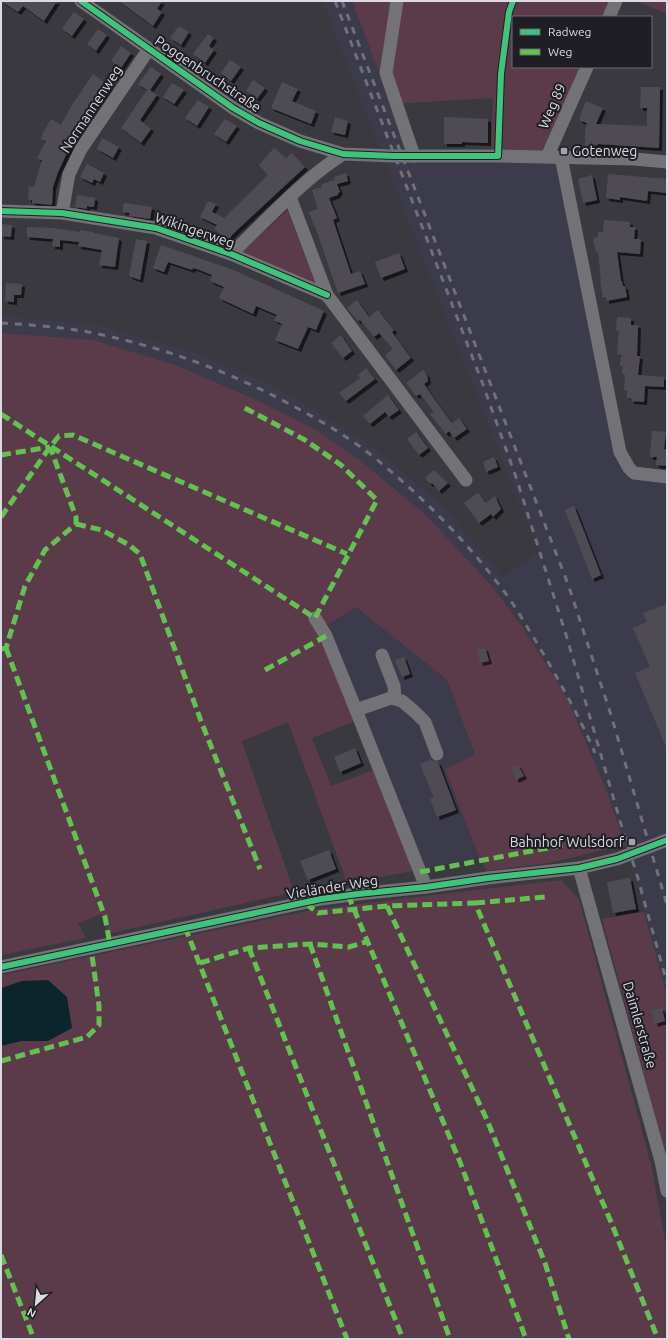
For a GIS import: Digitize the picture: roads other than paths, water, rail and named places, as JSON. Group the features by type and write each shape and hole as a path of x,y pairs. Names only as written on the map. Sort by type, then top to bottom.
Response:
{"street":[{"name":"Poggenbruchstraße","path":"81,1 234,108 259,123 300,142 343,154 394,156 634,158 667,162"},
{"path":"397,1 386,73 414,156"},
{"path":"609,16 616,1"},
{"name":"Normannenweg","path":"62,213 69,174 81,149 149,49"},
{"name":"Weg 89","path":"547,157 587,68"},
{"name":"Wikingerweg","path":"231,254 290,197 327,164 343,154"},
{"path":"561,157 620,452 629,468 634,473 667,477"},
{"name":"Wikingerweg","path":"290,197 327,295 466,480"},
{"name":"Wikingerweg","path":"1,211 62,213 156,228 231,254 327,295"},
{"path":"315,618 326,636 426,887"},
{"path":"382,655 394,686 395,698"},
{"path":"356,710 391,698 402,701 425,722 437,754"},
{"name":"Vieländer Weg","path":"1,967 321,899 579,868 625,856 667,840"},
{"name":"Daimlerstraße","path":"579,868 661,1160 667,1191"}],"railway":[{"path":"335,1 482,382 516,477 567,638 637,875 667,983"},
{"path":"342,1 568,584 611,715 667,905"},
{"path":"1,323 74,330 152,347 230,375 280,399 329,426 360,446 394,474 435,512 473,552 502,588 513,603 537,643 582,725 595,753"}],"place":[{"name":"Gotenweg","path":"564,151"},
{"name":"Bahnhof Wulsdorf","path":"632,842"}]}
